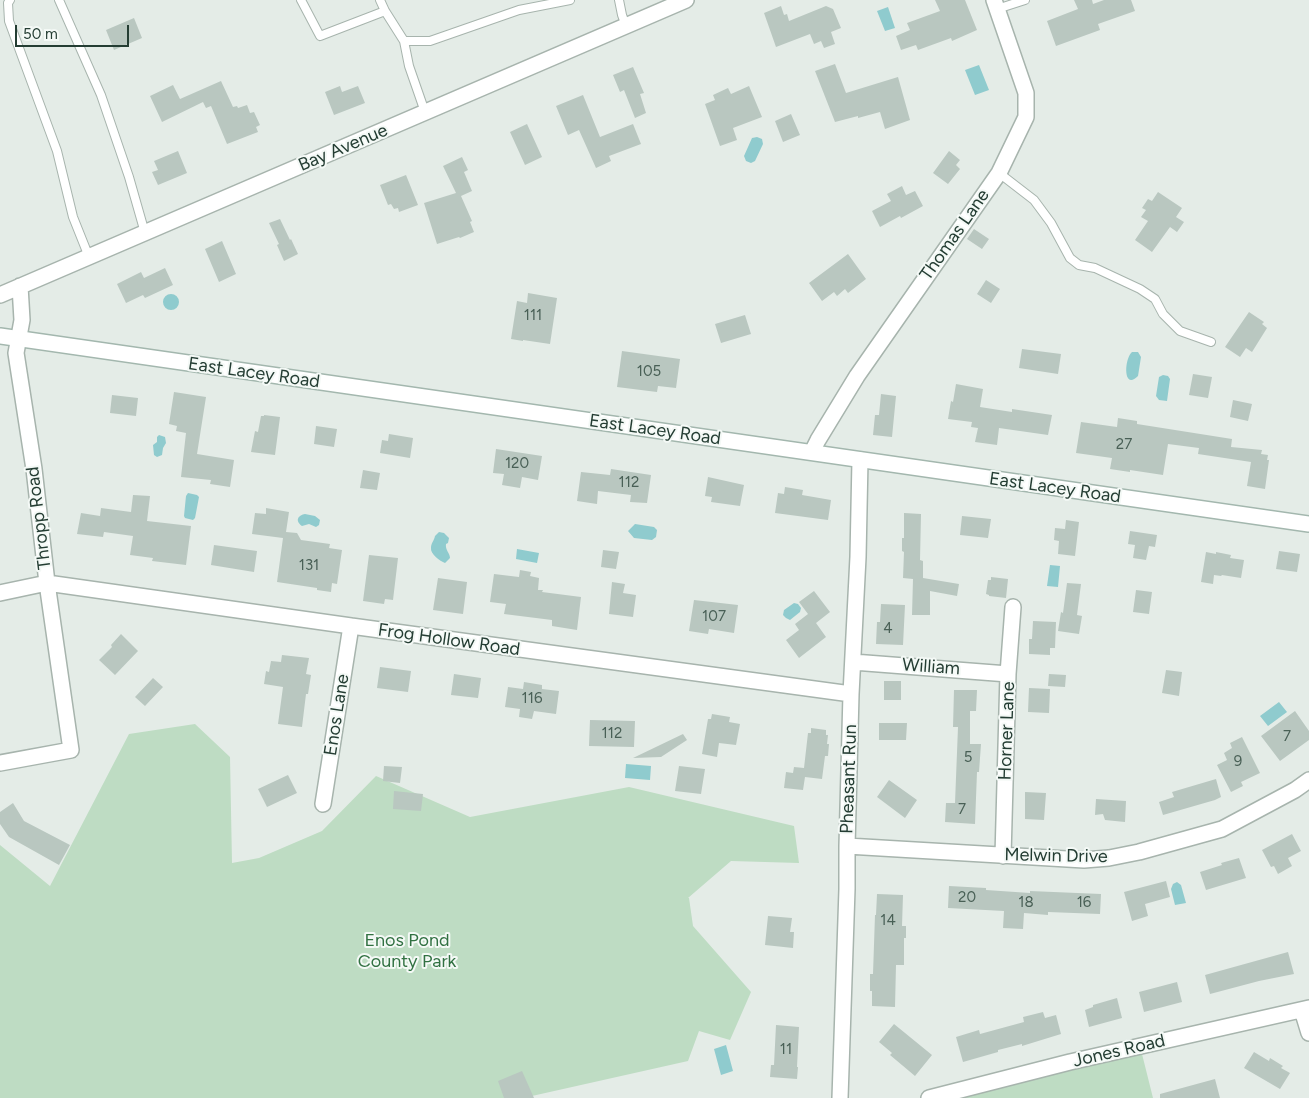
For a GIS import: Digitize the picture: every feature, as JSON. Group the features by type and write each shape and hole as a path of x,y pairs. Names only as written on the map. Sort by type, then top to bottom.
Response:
{"street":[{"name":"Bay Avenue","path":"0,295 686,0"},
{"name":"Thomas Lane","path":"812,452 858,376 999,173 1026,117 1026,93 996,5"},
{"name":"Thropp Road","path":"0,763 71,750 47,584 34,469 16,353 22,320 20,286"},
{"name":"East Lacey Road","path":"0,336 1309,524"},
{"name":"Pheasant Run","path":"840,1098 851,694 858,557 860,460"},
{"name":"Frog Hollow Road","path":"0,593 47,584 851,694"},
{"name":"Horner Lane","path":"1003,856 1008,674 1012,607"},
{"name":"Enos Lane","path":"323,804 351,626"},
{"name":"William","path":"853,662 1008,674"},
{"name":"Melwin Drive","path":"847,846 1084,860 1109,858 1139,852 1222,829 1295,790 1309,780"},
{"path":"1306,1009 1309,1033"},
{"name":"Jones Road","path":"929,1098 1070,1062 1306,1009"}],"lane":[{"path":"10,0 8,3 9,21 57,151 73,217 89,257"},
{"path":"59,0 101,95 129,177 145,233"},
{"path":"301,0 320,36 385,11"},
{"path":"380,0 404,41 408,66 425,112"},
{"path":"404,41 430,41 519,10 570,0"},
{"path":"619,0 626,26"},
{"path":"996,5 1024,0"},
{"path":"999,173 1034,200 1051,223 1070,258 1079,265 1095,268 1140,290 1154,299 1163,314 1180,331 1211,342"}],"green space":[{"name":"Enos Pond County Park","path":"195,724 230,757 232,863 259,858 322,831 376,776 470,817 629,787 794,826 799,863 731,861 688,898 693,926 751,992 730,1040 699,1031 688,1061 523,1098 0,1098 0,845 50,886 129,734"},
{"path":"1140,1046 1153,1098 931,1098"}],"water":[{"path":"888,7 895,28 885,31 877,11"},
{"path":"979,65 989,90 975,95 965,70"},
{"path":"752,138 762,139 763,144 755,161 751,163 746,161 744,156"},
{"path":"168,294 174,294 179,299 177,308 168,310 163,305 163,299"},
{"path":"1132,352 1138,352 1141,357 1138,376 1130,380 1127,377 1126,367"},
{"path":"1163,375 1168,376 1170,379 1167,401 1159,400 1156,396 1159,377"},
{"path":"159,435 165,437 166,443 162,455 157,457 154,455 153,445 157,442"},
{"path":"188,493 199,497 193,520 184,516"},
{"path":"305,514 315,516 320,520 319,525 316,527 309,524 302,526 298,522 298,518"},
{"path":"635,524 654,527 657,530 656,537 652,540 634,538 628,531"},
{"path":"439,532 444,533 449,538 446,546 450,558 445,563 436,557 431,550 435,536"},
{"path":"517,549 539,553 537,563 516,559"},
{"path":"1050,565 1060,566 1058,587 1047,586"},
{"path":"794,603 798,604 801,608 800,612 790,620 783,615 784,610"},
{"path":"1279,702 1287,712 1268,726 1260,716"},
{"path":"626,764 651,766 650,780 625,778"},
{"path":"1177,882 1181,885 1186,903 1175,905 1171,889 1173,884"},
{"path":"726,1045 733,1071 721,1075 714,1049"}],"building":[{"path":"935,0 965,0 977,30 952,41 951,38 918,50 916,45 901,50 896,36 910,30 907,23 940,11"},
{"path":"1074,0 1092,0 1093,4 1104,0 1131,0 1135,11 1098,24 1100,30 1056,46 1047,21 1078,9"},
{"path":"781,6 784,15 787,14 789,21 826,6 833,9 841,28 831,32 835,44 824,48 821,41 814,44 810,34 776,47 764,13"},
{"path":"134,18 142,38 114,50 106,30"},
{"path":"835,64 846,93 898,77 910,120 885,129 880,112 835,122 815,71"},
{"path":"633,67 644,93 640,94 646,113 635,118 624,90 620,92 613,75"},
{"path":"221,81 233,107 237,106 238,108 247,105 250,113 254,112 260,125 256,127 258,132 227,144 211,106 206,108 203,102 162,122 150,96 173,85 180,99"},
{"path":"340,86 342,92 358,86 365,103 334,115 325,92"},
{"path":"749,86 762,117 733,128 737,140 720,146 705,104 715,100 713,95 728,88 731,94"},
{"path":"583,95 600,137 633,124 641,144 609,156 611,161 596,168 579,130 568,135 556,106"},
{"path":"791,114 800,135 783,142 775,121"},
{"path":"527,124 542,157 525,165 510,132"},
{"path":"178,151 187,173 158,185 152,172 158,170 154,161"},
{"path":"949,151 960,160 956,165 960,169 948,184 933,173"},
{"path":"462,157 468,170 464,172 472,191 461,196 472,221 470,222 474,232 437,244 424,203 456,193 443,166"},
{"path":"406,175 418,205 399,212 398,208 394,209 391,204 388,205 380,185"},
{"path":"902,186 906,195 915,191 923,206 880,227 872,211 891,201 887,194"},
{"path":"1158,192 1182,208 1176,217 1184,222 1177,232 1170,227 1152,252 1135,240 1148,221 1141,217 1146,210 1142,208 1148,199 1152,201"},
{"path":"280,219 298,254 284,261 277,245 279,244 269,223"},
{"path":"974,229 989,239 982,249 967,239"},
{"path":"222,241 236,274 219,282 205,249"},
{"path":"848,254 866,279 848,293 845,289 837,296 834,292 822,301 809,283"},
{"path":"165,268 173,285 145,298 143,295 126,303 117,284 141,272 144,278"},
{"path":"986,280 1000,289 991,303 977,294"},
{"path":"528,293 557,298 550,344 511,339 517,301 527,303"},
{"path":"1249,312 1264,322 1262,324 1267,328 1252,352 1246,348 1240,357 1225,347"},
{"path":"745,315 751,334 721,343 715,324"},
{"path":"1022,349 1061,354 1058,374 1019,368"},
{"path":"622,351 680,359 676,388 658,386 657,392 617,387"},
{"path":"1193,374 1212,377 1208,398 1189,395"},
{"path":"956,384 983,389 980,407 1012,412 1012,409 1052,415 1048,435 999,428 997,445 975,442 978,428 971,427 972,422 948,419"},
{"path":"174,392 206,397 197,454 234,460 230,487 210,484 211,480 181,477 186,433 176,431 177,426 169,424"},
{"path":"881,394 896,396 892,437 873,435 875,415 879,415"},
{"path":"112,395 138,398 136,416 110,413"},
{"path":"1233,400 1252,404 1248,421 1230,417"},
{"path":"261,416 280,417 275,455 251,452 255,431 258,432"},
{"path":"1118,418 1137,421 1137,424 1232,439 1231,447 1262,450 1261,454 1268,455 1267,460 1269,460 1265,489 1247,486 1251,462 1198,454 1199,448 1168,444 1163,475 1110,469 1112,458 1076,453 1081,422 1117,427"},
{"path":"316,426 337,429 334,447 314,444"},
{"path":"389,434 413,438 410,458 380,453 382,440 388,441"},
{"path":"496,449 542,456 538,480 522,477 520,488 502,485 504,474 493,473"},
{"path":"611,469 651,475 647,503 630,502 631,495 598,491 597,504 577,501 581,472 610,475"},
{"path":"363,470 380,473 377,490 360,488"},
{"path":"708,477 744,485 740,506 711,502 712,497 705,496"},
{"path":"785,487 803,490 802,495 831,500 828,520 775,513 778,493 784,494"},
{"path":"133,495 150,496 147,521 191,526 186,565 152,561 153,558 130,555 133,536 104,532 103,537 77,534 81,513 100,516 101,508 131,512"},
{"path":"266,508 289,512 286,532 297,533 301,540 330,544 329,548 342,550 337,584 332,583 331,592 277,582 283,538 252,534 255,513 266,514"},
{"path":"904,513 921,514 920,560 923,561 923,578 959,584 957,596 930,591 930,615 912,615 913,579 903,578 904,552 902,551 902,538 904,538"},
{"path":"962,516 991,519 988,538 960,535"},
{"path":"1066,520 1079,522 1075,556 1058,554 1059,541 1054,540 1055,528 1065,529"},
{"path":"1130,531 1157,535 1155,547 1149,546 1146,560 1133,558 1135,545 1128,544"},
{"path":"214,545 257,551 254,572 211,565"},
{"path":"603,550 619,552 616,569 601,567"},
{"path":"1279,551 1300,554 1297,572 1276,569"},
{"path":"1206,552 1231,555 1230,558 1244,560 1241,578 1214,575 1213,584 1201,582"},
{"path":"369,555 398,558 393,600 385,599 384,604 363,601"},
{"path":"520,570 531,572 530,576 539,578 538,590 543,590 542,592 581,597 577,630 552,626 552,620 504,614 506,604 490,602 494,574 519,577"},
{"path":"991,577 1008,579 1006,598 986,594 988,580 991,580"},
{"path":"438,578 467,582 463,614 433,610"},
{"path":"612,582 625,584 623,593 636,595 633,617 609,614"},
{"path":"1067,583 1081,584 1077,615 1082,616 1079,634 1058,631 1061,612 1063,613"},
{"path":"1136,590 1152,592 1149,614 1133,612"},
{"path":"814,591 830,612 816,623 826,637 799,658 786,640 799,630 795,624 808,614 799,602"},
{"path":"694,600 738,605 734,633 709,629 708,634 689,631"},
{"path":"881,604 905,605 903,645 876,644 877,622 880,622"},
{"path":"1033,621 1056,622 1055,648 1050,648 1050,655 1029,654 1029,639 1032,639"},
{"path":"121,634 138,651 115,675 99,660 112,647 111,645"},
{"path":"282,655 309,658 306,674 311,675 308,694 306,694 302,727 278,724 283,687 264,684 266,671 269,672 271,661 281,662"},
{"path":"380,667 411,671 408,692 377,688"},
{"path":"1166,670 1182,672 1179,696 1162,693"},
{"path":"454,674 481,678 478,698 451,695"},
{"path":"1049,674 1066,675 1065,687 1048,686"},
{"path":"153,678 163,687 145,706 135,697"},
{"path":"884,681 901,681 901,700 884,700"},
{"path":"524,682 542,685 542,689 559,691 556,714 534,711 532,719 519,717 520,709 505,707 508,687 523,689"},
{"path":"1029,688 1050,689 1049,713 1028,712"},
{"path":"954,690 977,690 976,711 970,711 970,744 981,744 979,772 977,772 975,824 945,822 946,803 955,803 958,727 953,727"},
{"path":"1295,711 1309,731 1309,740 1280,761 1261,736"},
{"path":"712,714 730,717 729,722 740,724 736,745 719,743 717,757 702,754 708,719 711,719"},
{"path":"590,720 635,721 634,747 589,746"},
{"path":"879,723 907,723 906,740 879,740"},
{"path":"811,728 826,730 826,735 828,735 828,756 825,756 822,779 805,777 803,790 784,788 786,772 793,773 794,767 804,768 808,733 811,733"},
{"path":"683,734 687,740 661,757 633,758"},
{"path":"1242,737 1260,773 1241,782 1243,786 1231,792 1217,765 1227,760 1224,753 1232,748 1230,743"},
{"path":"384,766 402,767 400,783 383,781"},
{"path":"679,766 705,769 701,794 675,791"},
{"path":"288,775 297,793 267,807 258,789"},
{"path":"1216,779 1221,797 1163,815 1159,802 1174,797 1172,792"},
{"path":"889,780 917,800 905,818 877,797"},
{"path":"394,791 423,794 421,811 393,809"},
{"path":"1025,792 1046,793 1044,820 1025,819"},
{"path":"1096,799 1126,801 1125,822 1105,820 1103,814 1095,815"},
{"path":"13,803 24,821 70,845 59,865 9,837 0,824 0,812"},
{"path":"1292,834 1301,851 1288,858 1292,866 1278,874 1274,866 1271,867 1262,850"},
{"path":"1239,858 1246,878 1206,890 1200,872"},
{"path":"1166,881 1170,897 1145,904 1148,916 1132,921 1124,892"},
{"path":"949,886 1030,893 1030,891 1101,894 1100,914 1048,912 1048,915 1024,913 1023,929 1003,928 1004,911 948,908"},
{"path":"877,894 903,895 902,926 906,926 906,938 904,938 904,965 896,965 895,1007 872,1006 870,974 873,974"},
{"path":"768,916 792,918 790,932 794,932 793,948 765,945"},
{"path":"1288,952 1294,974 1210,994 1205,975"},
{"path":"1177,982 1182,1002 1144,1012 1139,992"},
{"path":"1117,998 1122,1018 1089,1027 1085,1010 1093,1007 1093,1005"},
{"path":"1043,1012 1045,1018 1056,1015 1061,1034 1022,1046 1022,1044 998,1050 998,1052 963,1062 956,1037 979,1030 980,1034 1024,1022 1023,1017"},
{"path":"894,1024 932,1055 915,1076 890,1055 892,1053 879,1042"},
{"path":"776,1025 799,1027 797,1079 770,1077 771,1065 774,1065"},
{"path":"1254,1052 1269,1061 1270,1058 1290,1073 1280,1089 1244,1068"},
{"path":"522,1071 534,1098 504,1098 498,1081"},
{"path":"1215,1079 1220,1098 1160,1098 1160,1094"}]}
